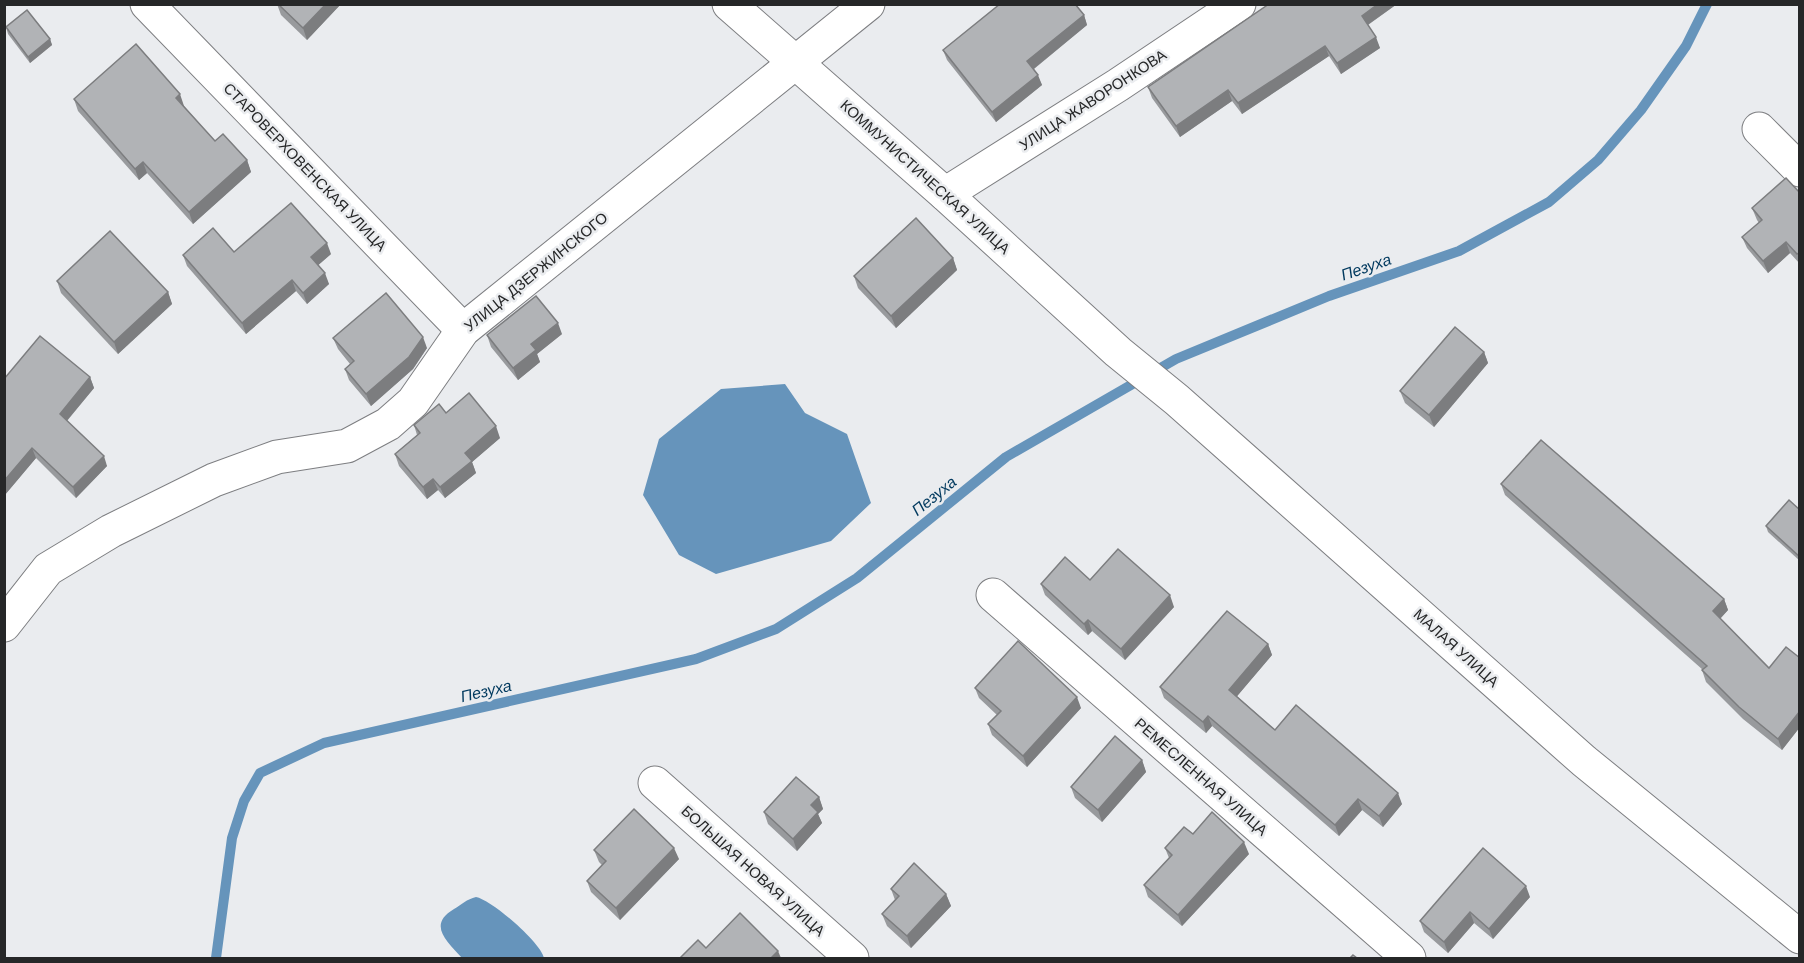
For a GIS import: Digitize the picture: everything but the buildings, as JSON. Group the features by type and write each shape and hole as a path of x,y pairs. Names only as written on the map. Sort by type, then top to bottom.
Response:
{"street":[{"name":"СТАРОВЕРХОВЕНСКАЯ УЛИЦА","path":"147,4 463,330"},
{"name":"КОММУНИСТИЧЕСКАЯ УЛИЦА","path":"729,4 945,194 1118,352"},
{"name":"УЛИЦА ДЗЕРЖИНСКОГО","path":"4,625 48,569 111,531 214,480 277,457 346,446 388,424 413,402 463,330 868,4"},
{"name":"УЛИЦА ЖАВОРОНКОВА","path":"945,194 1118,85 1239,4"},
{"path":"1760,129 1800,170"},
{"name":"МАЛАЯ УЛИЦА","path":"1118,352 1177,400 1584,761 1800,937"},
{"name":"РЕМЕСЛЕННАЯ УЛИЦА","path":"993,595 1409,958"},
{"name":"БОЛЬШАЯ НОВАЯ УЛИЦА","path":"655,783 852,958"}],"water":[{"path":"785,384 805,413 847,434 871,503 831,541 716,574 679,555 643,495 659,439 721,389"},
{"path":"476,897 493,906 515,923 541,951 544,958 462,958 442,933 442,921 454,909"}],"waterway":[{"name":"Пезуха","path":"216,958 232,838 244,801 260,773 324,743 696,659 776,629 857,578 1006,457 1176,359 1329,296 1459,251 1549,202 1598,160 1641,110 1686,46 1707,4"}]}
